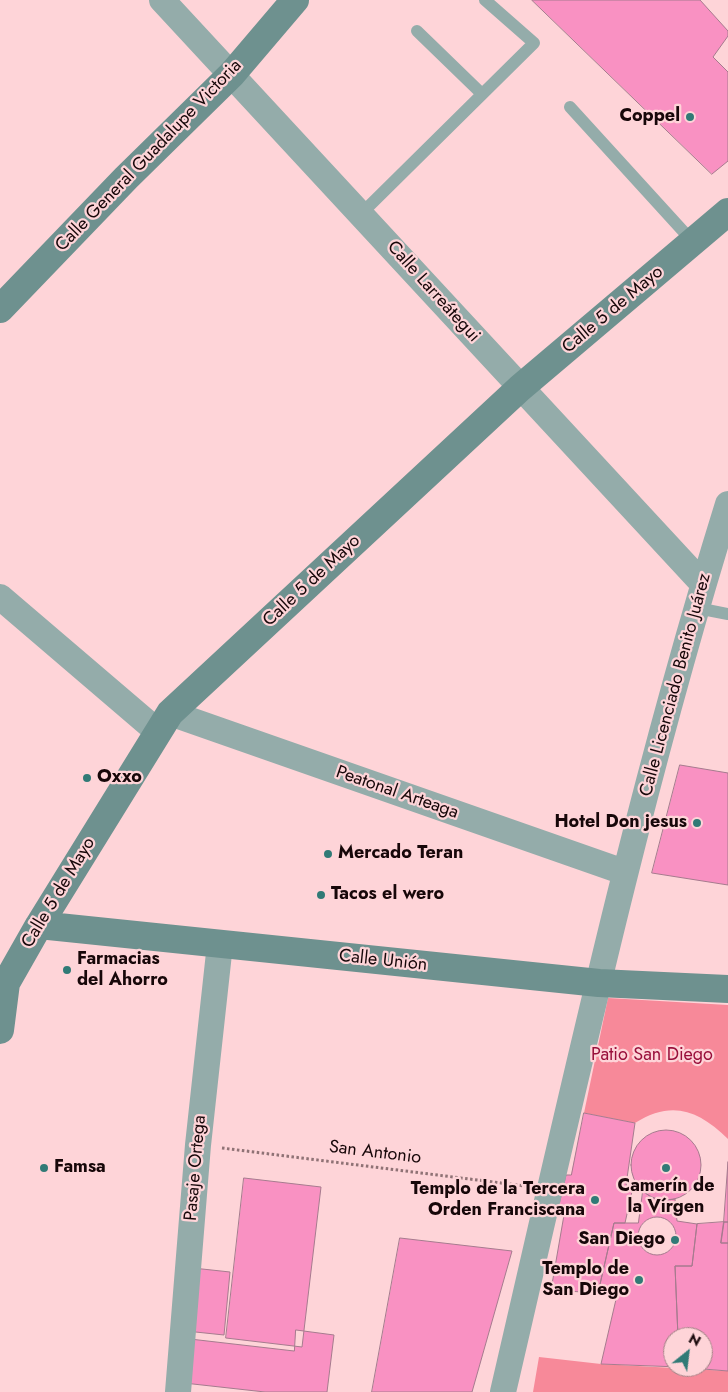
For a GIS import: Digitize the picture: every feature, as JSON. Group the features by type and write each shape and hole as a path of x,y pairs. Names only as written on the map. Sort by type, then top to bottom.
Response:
{"street":[{"name":"Calle Larreátegui","path":"162,0 362,213 520,388 703,584"},
{"name":"Calle General Guadalupe Victoria","path":"0,309 126,178 232,74 295,0"},
{"name":"Calle 5 de Mayo","path":"0,1030 3,982 164,723 520,388 728,212"},
{"name":"Calle Licenciado Benito Juárez","path":"503,1392 548,1189 599,984 624,872 696,608 728,504"},
{"path":"0,597 164,723"},
{"name":"Peatonal Arteaga","path":"164,723 624,872"},
{"name":"Calle Unión","path":"39,925 599,984 728,989"},
{"name":"Pasaje Ortega","path":"178,1392 198,1145 220,944"}],"lane":[{"path":"362,213 534,44 485,0"},
{"path":"417,31 482,94"},
{"path":"570,107 693,242"},
{"path":"696,608 728,614"}],"path":[{"name":"San Antonio","path":"198,1145 548,1189"}],"green space":[{"name":"Patio San Diego","path":"608,998 728,1005 728,1139 706,1121 695,1115 673,1110 648,1116 635,1123 584,1113"},
{"path":"539,1357 601,1364 663,1367 663,1377 713,1377 713,1370 728,1371 728,1392 533,1392"}],"building":[{"name":"Coppel","path":"532,0 700,0 728,31 728,36 713,57 728,72 728,161 712,174"},
{"name":"Hotel Don jesus","path":"680,765 728,773 728,885 652,873"},
{"name":"Templo de la Tercera Orden Franciscana","path":"584,1113 635,1123 626,1185 633,1187 625,1223 614,1223 598,1293 551,1290 564,1215 557,1213 566,1175 571,1175"},
{"name":"Camerín de la Vírgen","path":"666,1130 679,1133 691,1140 698,1152 701,1165 698,1178 691,1190 679,1197 666,1200 653,1197 641,1190 634,1178 631,1165 634,1152 641,1140 653,1133"},
{"path":"728,1162 728,1222 724,1222"},
{"path":"244,1178 321,1187 302,1347 226,1338"},
{"name":"Templo de San Diego","path":"643,1191 652,1198 675,1199 677,1221 697,1224 692,1266 675,1266 678,1327 663,1327 663,1367 601,1364 617,1295 598,1293 614,1223 638,1223"},
{"path":"657,1217 664,1218 670,1223 675,1229 675,1243 670,1249 664,1254 657,1255 650,1254 644,1249 639,1243 638,1236 639,1229 644,1223 650,1218"},
{"path":"724,1222 728,1222 728,1243 721,1243"},
{"path":"724,1222 721,1243 728,1243 728,1371 713,1370 713,1327 678,1327 675,1266 692,1266 697,1224"},
{"path":"400,1238 512,1251 472,1392 372,1392"},
{"path":"193,1268 230,1272 224,1335 186,1331"},
{"path":"296,1330 334,1335 327,1392 265,1392 184,1383 190,1339 294,1351"}],"place":[{"name":"Coppel","path":"690,117"},
{"name":"Oxxo","path":"87,778"},
{"name":"Hotel Don jesus","path":"697,823"},
{"name":"Mercado Teran","path":"328,854"},
{"name":"Tacos el wero","path":"321,895"},
{"name":"Farmacias del Ahorro","path":"67,970"},
{"name":"Famsa","path":"44,1168"},
{"name":"Camerín de la Vírgen","path":"666,1168"},
{"name":"Templo de la Tercera Orden Franciscana","path":"595,1200"},
{"name":"San Diego","path":"675,1240"},
{"name":"Templo de San Diego","path":"639,1280"}]}
